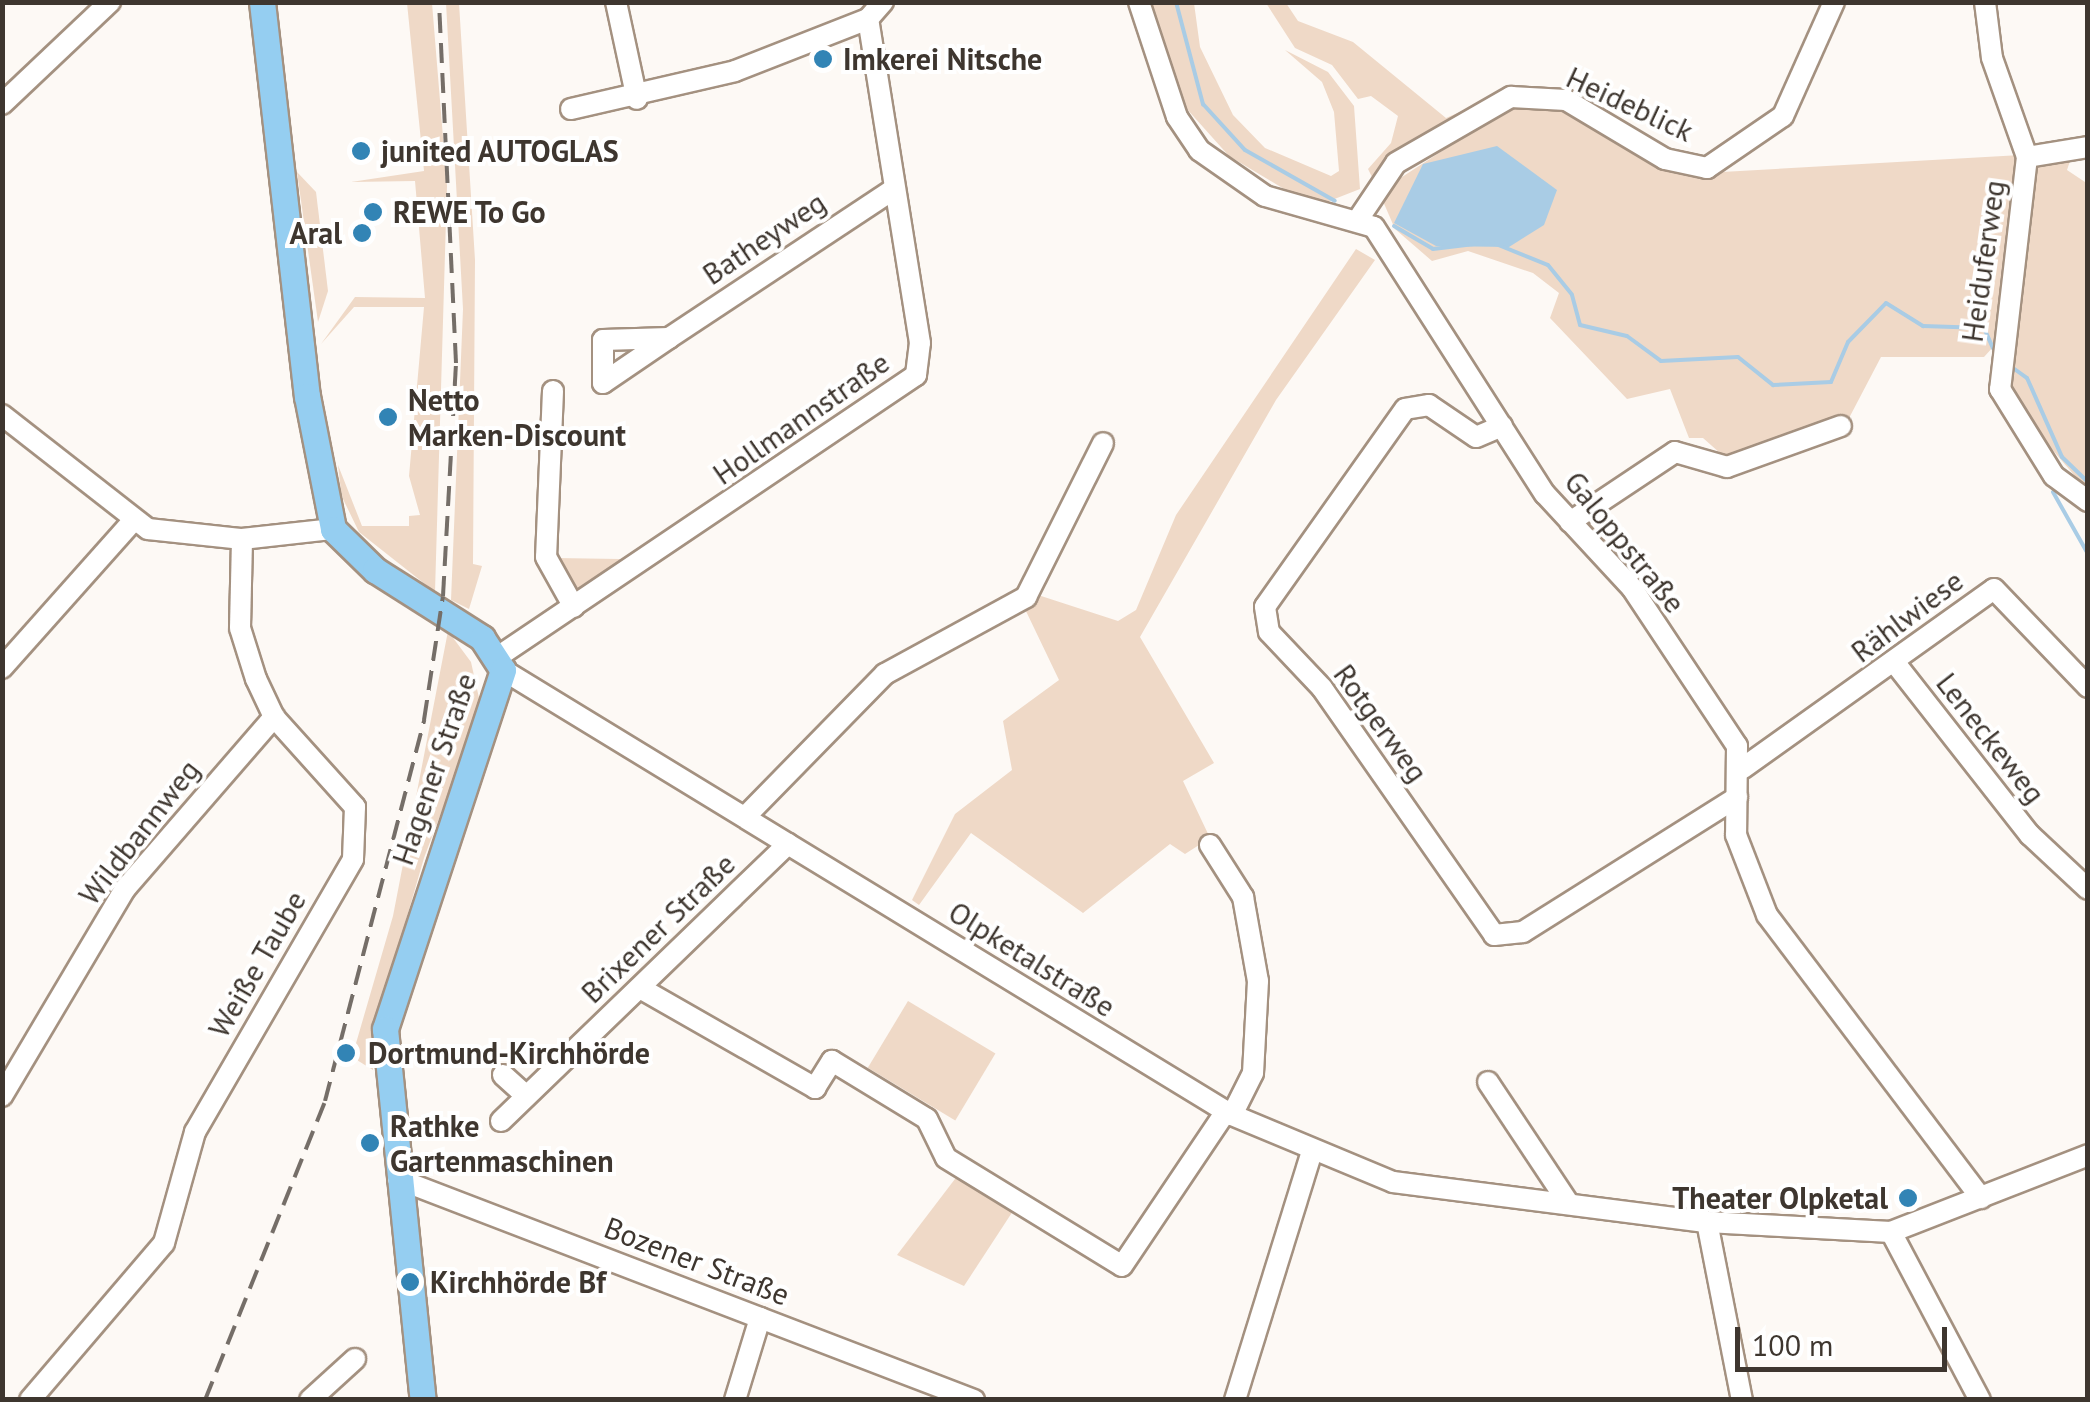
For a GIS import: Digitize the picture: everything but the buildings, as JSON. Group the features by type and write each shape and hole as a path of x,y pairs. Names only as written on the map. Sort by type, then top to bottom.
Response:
{"main road":[{"path":"262,2 307,396 333,530"},
{"name":"Hagener Straße","path":"333,530 501,663 386,1028 423,1400"}],"street":[{"path":"2,104 110,2"},
{"path":"616,2 637,99"},
{"path":"571,110 637,99 868,19 883,2"},
{"path":"1138,2 1176,117 1199,150 1265,196 1359,218"},
{"name":"Heideblick","path":"1359,218 1396,163 1511,97 1566,100 1665,159 1707,168 1783,116 1834,2"},
{"name":"Heiduferweg","path":"1985,2 1992,58 2028,157 2001,349 2006,410 2054,476 2088,501"},
{"name":"Hollmannstraße","path":"501,663 574,607 916,375 920,343 868,19"},
{"path":"2028,157 2088,147"},
{"name":"Batheyweg","path":"669,338 894,189"},
{"name":"Galoppstraße","path":"1359,218 1384,239 1502,426 1570,522 1632,588 1743,768"},
{"path":"553,391 546,557 574,607"},
{"name":"Rotgerweg","path":"1502,426 1476,437 1429,406 1405,409 1264,607 1269,632 1322,688 1494,935 1523,932 1737,797"},
{"path":"2,416 134,521 242,539 333,530"},
{"path":"1570,522 1675,452 1727,467 1841,426"},
{"path":"744,817 885,674 1026,597 1103,443"},
{"path":"2,668 134,521"},
{"name":"Weiße Taube","path":"30,1400 157,1254 195,1132 353,859 359,831 344,785 274,716 240,628 242,539"},
{"name":"Rählwiese","path":"1743,768 1994,589 2088,687"},
{"name":"Olpketalstraße","path":"501,663 744,817 1229,1113 1311,1155 1393,1182 1707,1222 1891,1232 2088,1155"},
{"name":"Leneckeweg","path":"1895,663 2030,835 2088,890"},
{"name":"Wildbannweg","path":"2,1096 124,889 274,716"},
{"path":"1743,768 1737,797 1739,849 1767,915 1981,1198"},
{"name":"Brixener Straße","path":"501,1121 788,844"},
{"path":"640,988 815,1088 832,1061 927,1119 946,1158 1122,1266 1253,1073 1258,981 1244,898 1210,845"},
{"path":"504,1075 526,1096"},
{"path":"1488,1082 1569,1204"},
{"path":"1234,1400 1311,1155"},
{"name":"Bozener Straße","path":"398,1178 974,1400"},
{"path":"1707,1222 1742,1400"},
{"path":"1891,1232 1980,1400"},
{"path":"735,1400 760,1318"},
{"path":"310,1400 355,1359"}],"shaded area":[{"path":"407,3 432,3 447,186 435,592 359,532 343,499 338,465 362,526 409,526 409,516 420,515 409,476 424,307 354,307 321,344 355,297 425,298 415,181 351,182 424,171"},
{"path":"446,3 459,3 475,260 473,564 482,566 469,609 451,600 463,309"},
{"path":"1149,3 1194,3 1200,47 1233,115 1265,148 1331,176 1339,171 1334,112 1322,82 1285,50 1328,72 1354,106 1360,189 1314,207 1229,156 1186,108"},
{"path":"1266,3 1286,3 1298,21 1353,42 1446,118 1494,97 1373,179 1368,169 1391,143 1398,116 1371,96 1358,99 1332,65 1295,48"},
{"path":"1528,95 1722,172 2073,152 2067,170 2088,184 2087,490 2013,404 2003,336 1984,357 1881,357 1848,420 1729,461 1703,438 1689,438 1670,389 1627,399 1550,318 1559,293 1533,273 1468,251 1432,261 1395,229 1379,192"},
{"path":"297,172 316,192 328,291 318,322"},
{"path":"1356,249 1375,260 1276,400 1140,637 1214,763 1183,781 1210,838 1185,854 1170,844 1083,913 971,833 919,905 912,900 955,814 1012,770 1003,721 1059,680 1024,607 1038,595 1118,621 1136,610 1176,515"},
{"path":"556,558 620,559 621,562 578,591"},
{"path":"448,631 471,662 481,707 424,858 374,1030 373,1070 352,1057 393,916"},
{"path":"908,1001 995,1054 955,1120 868,1068"},
{"path":"958,1175 1013,1211 964,1286 897,1255"}],"water":[{"path":"1497,146 1557,190 1544,225 1509,247 1436,246 1394,223 1423,164"}],"waterway":[{"path":"1176,2 1203,104 1245,150 1335,201"},
{"path":"1394,226 1433,249 1491,242 1548,265 1572,295 1580,325 1627,336 1661,361 1738,357 1773,385 1831,382 1848,342 1886,303 1923,326 1984,328 1993,348"},
{"path":"2013,368 2027,378 2062,457 2088,482"},
{"path":"2053,492 2088,554"}],"railway":[{"path":"205,1400 325,1101 424,720 443,596 456,363 439,2"}],"place":[{"name":"Imkerei Nitsche","path":"823,59"},
{"name":"junited AUTOGLAS","path":"361,151"},
{"name":"REWE To Go","path":"373,212"},
{"name":"Aral","path":"362,233"},
{"name":"Netto Marken-Discount","path":"388,417"},
{"name":"Dortmund-Kirchhörde","path":"346,1053"},
{"name":"Rathke Gartenmaschinen","path":"370,1143"},
{"name":"Theater Olpketal","path":"1908,1198"},
{"name":"Kirchhörde Bf","path":"410,1282"}]}
